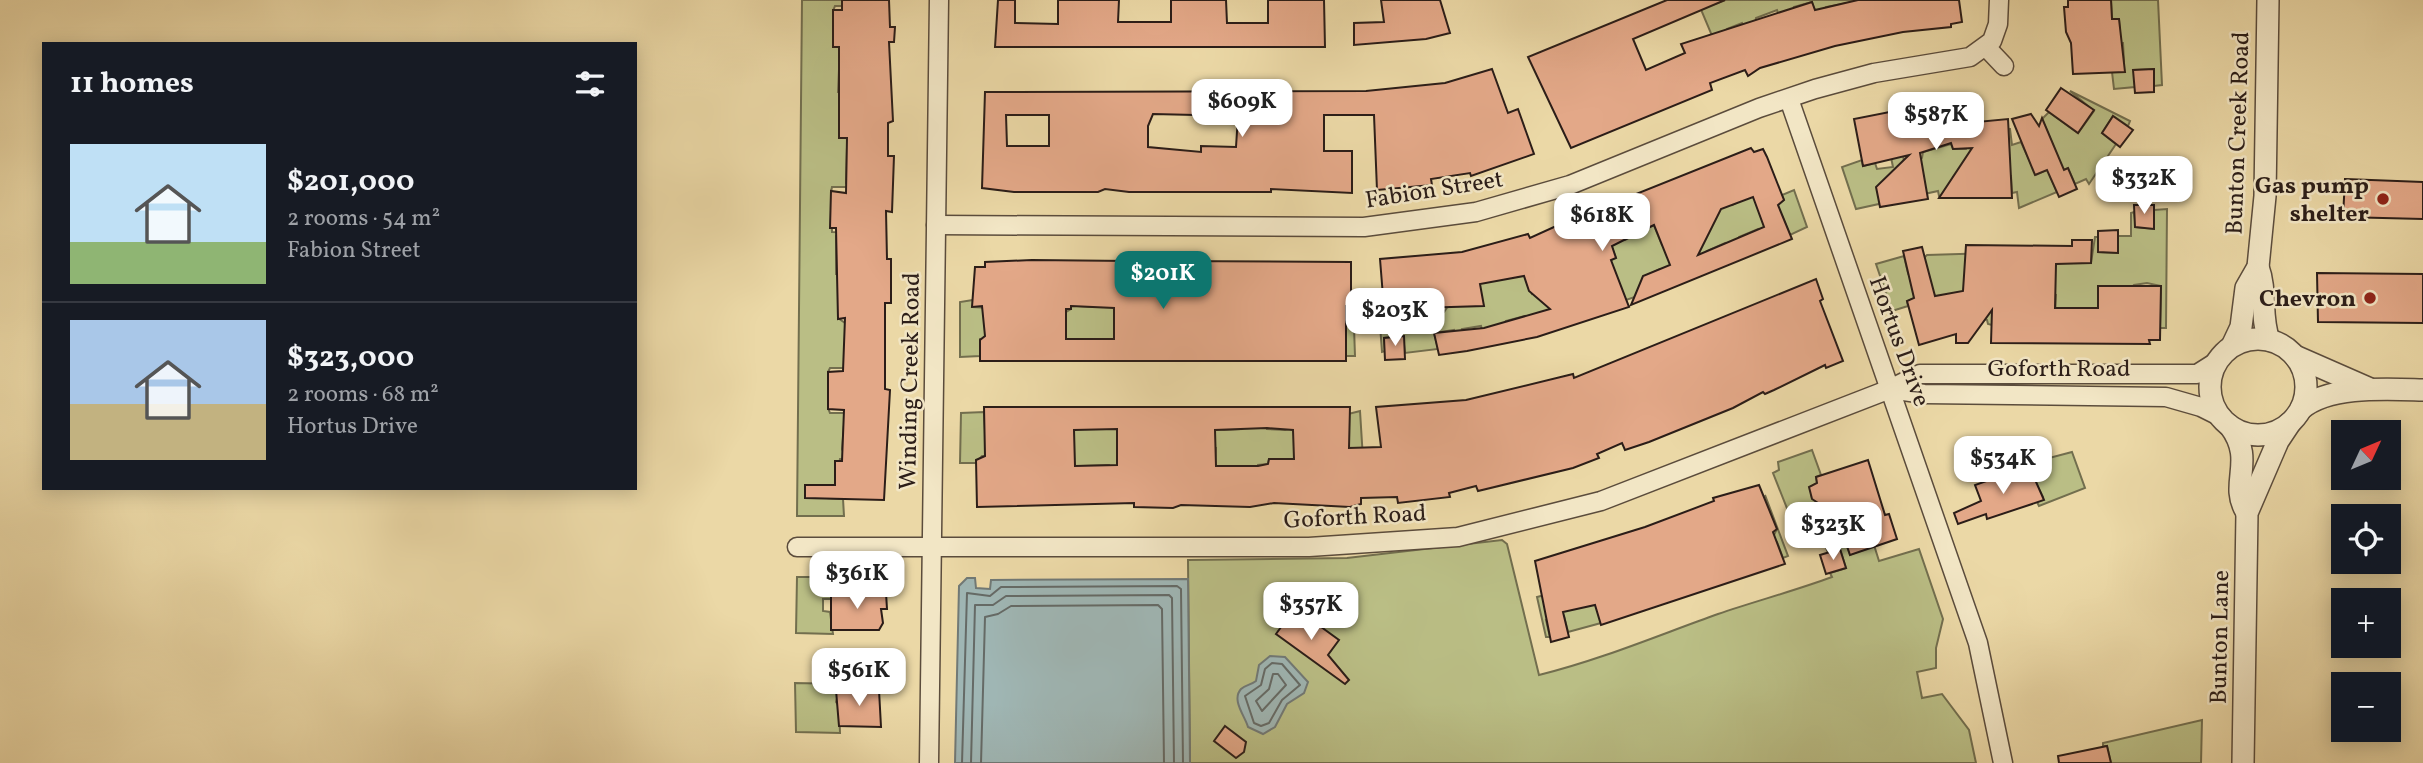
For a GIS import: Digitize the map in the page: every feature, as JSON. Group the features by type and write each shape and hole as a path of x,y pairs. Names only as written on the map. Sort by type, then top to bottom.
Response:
{"street":[{"name":"Winding Creek Road","path":"929,763 939,0"},
{"path":"1999,0 1998,24 1986,47 2004,66"},
{"name":"Bunton Creek Road","path":"2233,344 2243,320 2246,288 2258,267 2265,196 2268,0"},
{"name":"Fabion Street","path":"936,225 1364,226 1445,218 1559,188 1789,99 1874,73 1958,61 1986,47"},
{"name":"Hortus Drive","path":"1789,99 1978,643 2003,763"},
{"name":"Bunton Creek Road","path":"2258,267 2265,285 2265,323 2269,340"},
{"path":"2295,416 2306,385 2303,369 2295,356 2284,346 2269,340 2248,338 2233,344 2216,362 2209,393 2213,407 2226,422 2255,435 2269,434 2295,416 2316,397 2368,388 2423,390"},
{"path":"2295,356 2368,388"},
{"name":"Goforth Road","path":"797,547 1340,546 1458,537 1601,501 1890,389 1920,373 2197,374 2216,362"},
{"name":"Goforth Road","path":"1890,389 1924,394 2166,397 2201,407 2226,422"},
{"name":"Bunton Lane","path":"2243,763 2247,513 2278,442 2295,416"},
{"name":"Bunton Lane","path":"2226,422 2243,448 2240,501 2247,513"}],"green space":[{"path":"802,0 842,0 845,6 835,6 833,11 833,47 840,47 838,92 845,92 840,101 839,138 874,138 847,147 846,183 857,187 832,187 831,192 832,232 876,233 876,236 836,236 836,274 878,274 838,282 838,318 845,323 845,368 830,368 828,372 828,408 830,413 845,413 842,449 846,459 840,459 835,485 827,485 827,498 843,499 844,516 797,516"},
{"path":"1697,0 1713,0 1715,4 1725,0 1863,0 1826,7 1825,44 1812,2 1794,7 1796,14 1791,52 1777,10 1756,18 1752,47 1742,23 1727,29 1723,62"},
{"path":"2111,0 2158,0 2162,85 2154,86 2153,69 2134,70 2135,87 2114,89 2112,72 2118,72 2118,61 2124,61 2123,43 2106,44 2120,33 2119,19 2112,19"},
{"path":"2070,91 2130,121 2128,126 2113,116 2102,133 2116,144 2089,184 2086,179 2075,184 2068,168 2050,176 2057,192 2019,208 2017,192 2012,193 2011,176 1953,177 1954,194 1939,196 1938,191 1856,209 1842,167 1862,160 1863,166 1875,163 1877,169 1893,167 1883,119 1886,113 1895,111 1904,161 1922,158 1923,152 1951,144 1953,149 1966,149 1966,114 1974,113 1975,128 2010,129 2012,145 2021,142 2036,175 2055,166 2058,157 2042,119 2049,112 2078,133 2094,111"},
{"path":"1738,179 1779,204 1784,200 1782,195 1794,190 1807,227 1790,235 1783,218 1765,245 1758,229 1739,237 1732,259 1725,243 1707,251 1714,266 1660,269 1643,277 1638,296 1529,332 1525,316 1506,321 1510,338 1485,344 1481,326 1462,329 1466,346 1457,348 1454,330 1434,333 1438,349 1405,353 1403,336 1384,338 1385,351 1382,352 1378,298 1383,297 1385,309 1411,308 1422,275 1426,314 1444,312 1476,264 1517,250 1532,294 1616,258 1603,223 1625,240 1634,235 1646,206 1662,245 1683,237 1704,187 1732,205 1746,198"},
{"path":"2167,209 2166,328 2160,328 2161,286 2147,283 2134,285 2098,324 2088,308 2065,308 2055,316 2056,295 1992,291 1992,325 1988,324 1987,320 1917,297 1907,301 1908,306 1892,311 1876,264 1904,256 1908,273 1927,255 2056,251 2091,263 2095,237 2098,237 2098,252 2118,253 2118,236 2131,236 2131,213 2134,212 2136,227 2154,229 2154,210"},
{"path":"1114,266 1114,311 1346,315 1347,306 1351,306 1353,298 1355,356 1346,356 1346,338 1114,356 1103,339 1083,339 1084,356 1000,338 980,339 980,356 960,357 960,302 973,300 973,307 1066,312 1071,309 1071,279 1078,270 1079,306 1094,307"},
{"path":"1360,411 1365,491 1352,448 1294,446 1295,494 1286,459 1269,459 1268,464 1258,465 1258,486 1215,466 1216,448 1202,448 1118,495 1109,465 1082,466 1083,479 1005,457 982,456 976,463 960,463 961,413 984,412 985,430 1102,413 1224,430 1242,429 1266,413 1267,429 1285,430"},
{"path":"1812,450 1821,475 1816,477 1817,483 1810,487 1812,498 1857,504 1846,526 1841,528 1850,555 1874,545 1879,561 1919,549 1943,619 1936,648 1936,668 1917,672 1922,698 1942,694 1969,730 1976,763 1190,763 1188,560 1347,558 1502,540 1507,544 1539,675 1607,655 1718,614 1818,582 1832,577 1830,573 1846,568 1840,549 1828,553 1816,520 1794,526 1773,473 1779,470 1778,462"},
{"path":"2072,452 2085,488 2039,506 2037,502 2043,497 2026,464"},
{"path":"1765,495 1788,556 1783,558 1777,542 1601,623 1568,632 1564,616 1546,620 1550,637 1546,637 1537,597 1774,535 1777,529"},
{"path":"797,577 837,577 838,593 832,593 831,599 823,599 823,611 830,612 833,634 796,633"},
{"path":"795,683 841,684 836,702 839,706 840,733 796,732"},
{"path":"2202,720 2201,763 2111,763 2107,746 2103,746 2103,743"}],"water":[{"path":"967,578 975,578 976,588 990,589 991,580 1188,579 1190,763 955,763 959,586"},
{"path":"1270,656 1285,657 1308,682 1304,693 1287,704 1275,727 1263,734 1248,727 1237,698 1241,689 1256,681 1259,665"}],"building":[{"path":"842,0 889,0 890,27 895,27 894,42 889,42 893,121 888,123 888,156 894,156 892,212 886,211 887,259 891,259 891,303 885,303 885,389 890,390 884,500 805,498 805,485 835,485 835,461 842,461 844,410 828,409 828,372 843,371 845,318 838,319 836,228 830,228 831,191 846,193 847,138 839,138 839,47 833,47 833,10 842,10"},
{"path":"998,0 1015,0 1015,23 1058,24 1058,0 1119,0 1118,22 1171,22 1171,0 1226,0 1227,23 1268,23 1268,0 1324,0 1325,47 995,47"},
{"path":"1381,0 1440,0 1450,33 1426,39 1354,45 1354,23 1384,22"},
{"path":"1667,0 1725,0 1633,39 1646,70 1685,53 1681,44 1812,2 1815,10 1858,0 1959,0 1962,22 1951,24 1951,27 1903,32 1835,46 1760,68 1748,76 1745,70 1710,83 1712,90 1571,148 1528,57"},
{"path":"2068,0 2111,0 2112,19 2119,19 2125,72 2073,74 2071,43 2066,32 2064,7 2068,7"},
{"path":"1492,69 1508,113 1518,109 1534,154 1471,176 1470,173 1431,179 1432,185 1377,190 1374,115 1324,115 1324,151 1352,151 1352,193 1271,189 1271,192 1129,192 1105,189 1098,192 1014,192 982,188 985,92 1366,91 1445,83","holes":["1153,114 1238,116 1236,147 1201,146 1201,152 1148,147 1148,126","1006,115 1049,115 1049,146 1007,146"]},
{"path":"2154,69 2154,92 2135,93 2133,70"},
{"path":"2061,88 2094,110 2078,133 2046,110"},
{"path":"1947,103 1965,104 1967,123 2008,119 2012,198 1939,198 1972,148 1953,149 1951,143 1920,153 1928,199 1880,207 1876,187 1909,155 1863,166 1854,119 1895,111 1895,107 1918,104 1919,111"},
{"path":"2031,114 2039,126 2042,118 2064,170 2068,168 2077,189 2059,197 2047,170 2035,175 2012,119"},
{"path":"2113,116 2133,130 2120,147 2102,133"},
{"path":"1751,148 1754,152 1763,149 1784,200 1778,205 1792,239 1631,305 1643,276 1670,265 1654,225 1612,246 1616,258 1611,260 1629,307 1537,337 1467,351 1439,355 1434,333 1484,328 1550,309 1529,291 1524,276 1480,284 1484,306 1384,309 1380,259 1462,252 1528,234 1530,238 1554,227 1586,220 1585,217 1606,211 1611,204","holes":["1753,197 1764,227 1698,255 1721,209"]},
{"name":"Gas pump shelter","path":"2345,179 2423,182 2423,219 2343,217"},
{"path":"2134,205 2154,205 2154,229 2135,227"},
{"path":"2118,230 2118,253 2098,252 2098,231"},
{"path":"2072,240 2092,240 2091,263 2056,264 2055,308 2098,308 2098,286 2161,286 2160,340 2149,340 2150,344 1991,343 1992,310 1968,343 1956,343 1956,334 1919,345 1907,301 1914,298 1903,251 1922,247 1935,296 1963,291 1966,245 2072,246"},
{"path":"1128,261 1128,266 1164,267 1165,261 1351,262 1351,306 1346,306 1346,361 980,361 980,340 985,336 982,306 972,307 975,267 985,267 985,262","holes":["1071,306 1114,308 1114,339 1066,339 1066,309 1071,309"]},
{"name":"Chevron","path":"2317,273 2423,274 2423,323 2318,322"},
{"path":"1816,279 1823,299 1820,301 1843,361 1826,368 1825,365 1733,408 1649,442 1625,450 1622,443 1597,454 1599,458 1573,468 1478,491 1476,486 1449,493 1450,497 1398,503 1397,497 1361,498 1361,504 1350,507 1274,503 1250,507 1181,505 1173,508 1134,507 1134,503 977,507 976,460 985,456 984,407 1350,407 1349,448 1381,447 1376,407 1466,400 1573,374 1574,378","holes":["1117,429 1117,465 1075,466 1074,430","1215,430 1293,430 1294,459 1269,459 1268,464 1258,466 1216,466"]},
{"path":"1404,336 1405,359 1385,360 1384,338"},
{"path":"1868,460 1885,515 1889,514 1897,539 1850,555 1835,511 1827,513 1824,507 1812,499 1809,487 1817,483 1816,477"},
{"path":"2029,466 2044,500 1987,519 1986,514 1958,524 1954,513 1981,501 1975,485"},
{"path":"1759,485 1777,529 1773,532 1785,564 1601,625 1595,605 1563,612 1569,637 1551,642 1535,561 1645,527 1714,501 1713,498"},
{"path":"1840,549 1846,568 1826,574 1820,555"},
{"path":"831,592 886,593 887,609 881,609 883,623 879,630 831,630"},
{"path":"1295,608 1339,640 1328,655 1349,680 1345,684 1276,634"},
{"path":"836,690 879,690 881,727 839,726"},
{"path":"1225,726 1246,742 1244,752 1236,758 1214,741"},
{"path":"2107,746 2111,763 2059,763 2058,756"}],"place":[{"name":"Gas pump shelter","path":"2383,199"},
{"name":"Chevron","path":"2370,298"}]}
